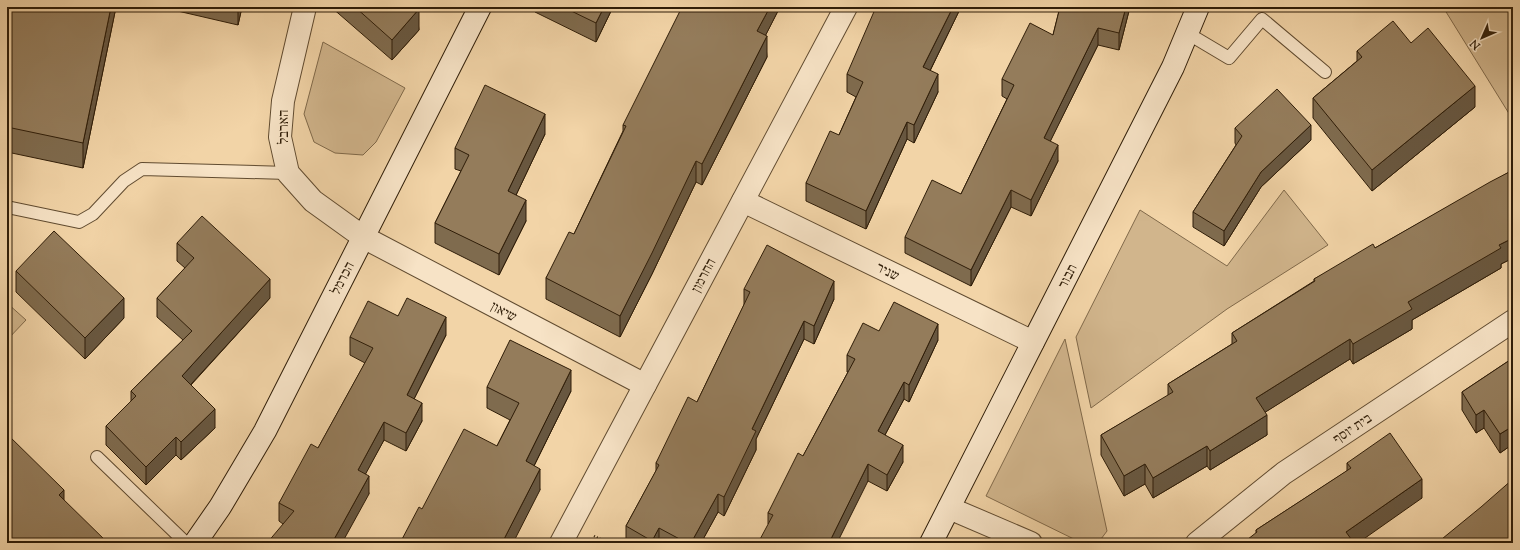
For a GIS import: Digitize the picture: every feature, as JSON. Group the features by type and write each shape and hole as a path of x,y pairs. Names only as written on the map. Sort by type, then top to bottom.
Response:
{"street":[{"name":"הארבל","path":"305,7 283,101 280,137 288,173 313,201 363,238"},
{"name":"הכרמל","path":"195,543 220,507 265,431 480,7"},
{"name":"החרמון","path":"561,543 846,7"},
{"name":"תבור","path":"931,543 1173,67 1198,7"},
{"name":"שניר","path":"743,201 1033,342"},
{"name":"שיאון","path":"363,238 645,384"},
{"name":"בית יוסף","path":"1197,543 1284,473 1513,321"},
{"path":"949,508 1031,543"}],"lane":[{"path":"1187,33 1229,58 1262,19 1326,72"},
{"path":"7,208 79,222 93,214 124,180 142,169 288,173"},
{"path":"98,457 186,543"}],"shaded area":[{"path":"1443,7 1513,7 1513,120"},
{"path":"323,42 405,88 376,142 363,155 335,153 314,142 304,114"},
{"path":"1284,190 1328,245 1227,309 1091,408 1076,337 1140,210 1227,266"},
{"path":"7,303 26,320 7,340"},
{"path":"1065,339 1107,531 1098,543 1082,543 986,496"}],"building":[{"path":"7,7 111,7 83,143 7,127"},
{"path":"355,7 416,7 419,9 392,40"},
{"path":"563,7 604,7 596,23"},
{"path":"682,7 770,7 757,31 767,36 702,164 696,161 620,316 546,278 569,232 574,234 626,126 623,125"},
{"path":"876,7 953,7 923,67 938,74 914,125 907,122 866,211 806,183 830,131 839,135 863,82 847,74"},
{"path":"1060,7 1126,7 1119,33 1098,28 1044,138 1058,145 1031,200 1011,190 971,270 905,237 932,180 961,194 1014,85 1002,79 1030,23 1053,35"},
{"path":"1393,21 1411,43 1428,28 1475,86 1372,170 1313,98 1362,57 1357,51"},
{"path":"485,85 545,114 508,191 526,200 499,254 435,223 469,155 455,148"},
{"path":"1277,89 1311,125 1261,172 1224,231 1193,212 1242,136 1235,128"},
{"path":"1513,170 1513,238 1499,245 1501,248 1408,302 1412,309 1353,344 1350,339 1256,398 1267,415 1210,451 1207,446 1153,478 1145,464 1124,476 1101,435 1173,392 1168,384 1237,341 1232,333 1315,281 1314,279 1373,244 1375,248"},
{"path":"202,216 270,279 182,376 215,409 181,442 176,437 146,467 106,426 136,396 131,391 192,331 157,298 194,258 177,243"},
{"path":"54,231 124,298 85,338 16,271"},
{"path":"767,245 834,281 814,326 804,321 752,429 756,431 724,497 718,494 691,543 687,543 659,528 652,541 626,526 659,465 656,463 688,397 697,402 750,292 744,289"},
{"path":"407,298 446,317 407,395 422,403 406,433 384,422 358,470 369,476 332,543 267,543 294,511 279,503 311,444 318,448 373,348 350,337 368,301 398,316"},
{"path":"894,302 938,324 909,385 904,382 878,431 903,445 887,475 868,464 829,543 758,543 773,515 768,513 798,453 803,456 855,359 847,355 863,323 879,331"},
{"path":"510,340 571,370 526,461 540,469 502,543 400,543 419,507 422,509 464,429 497,446 519,403 487,387"},
{"path":"1513,358 1513,426 1500,434 1484,410 1476,415 1462,392"},
{"path":"1390,433 1422,479 1346,532 1354,543 1243,543 1257,532 1256,530 1351,468 1347,463"},
{"path":"7,434 64,490 59,495 108,543 7,543"},
{"path":"1513,479 1513,543 1437,543 1481,507"}]}
